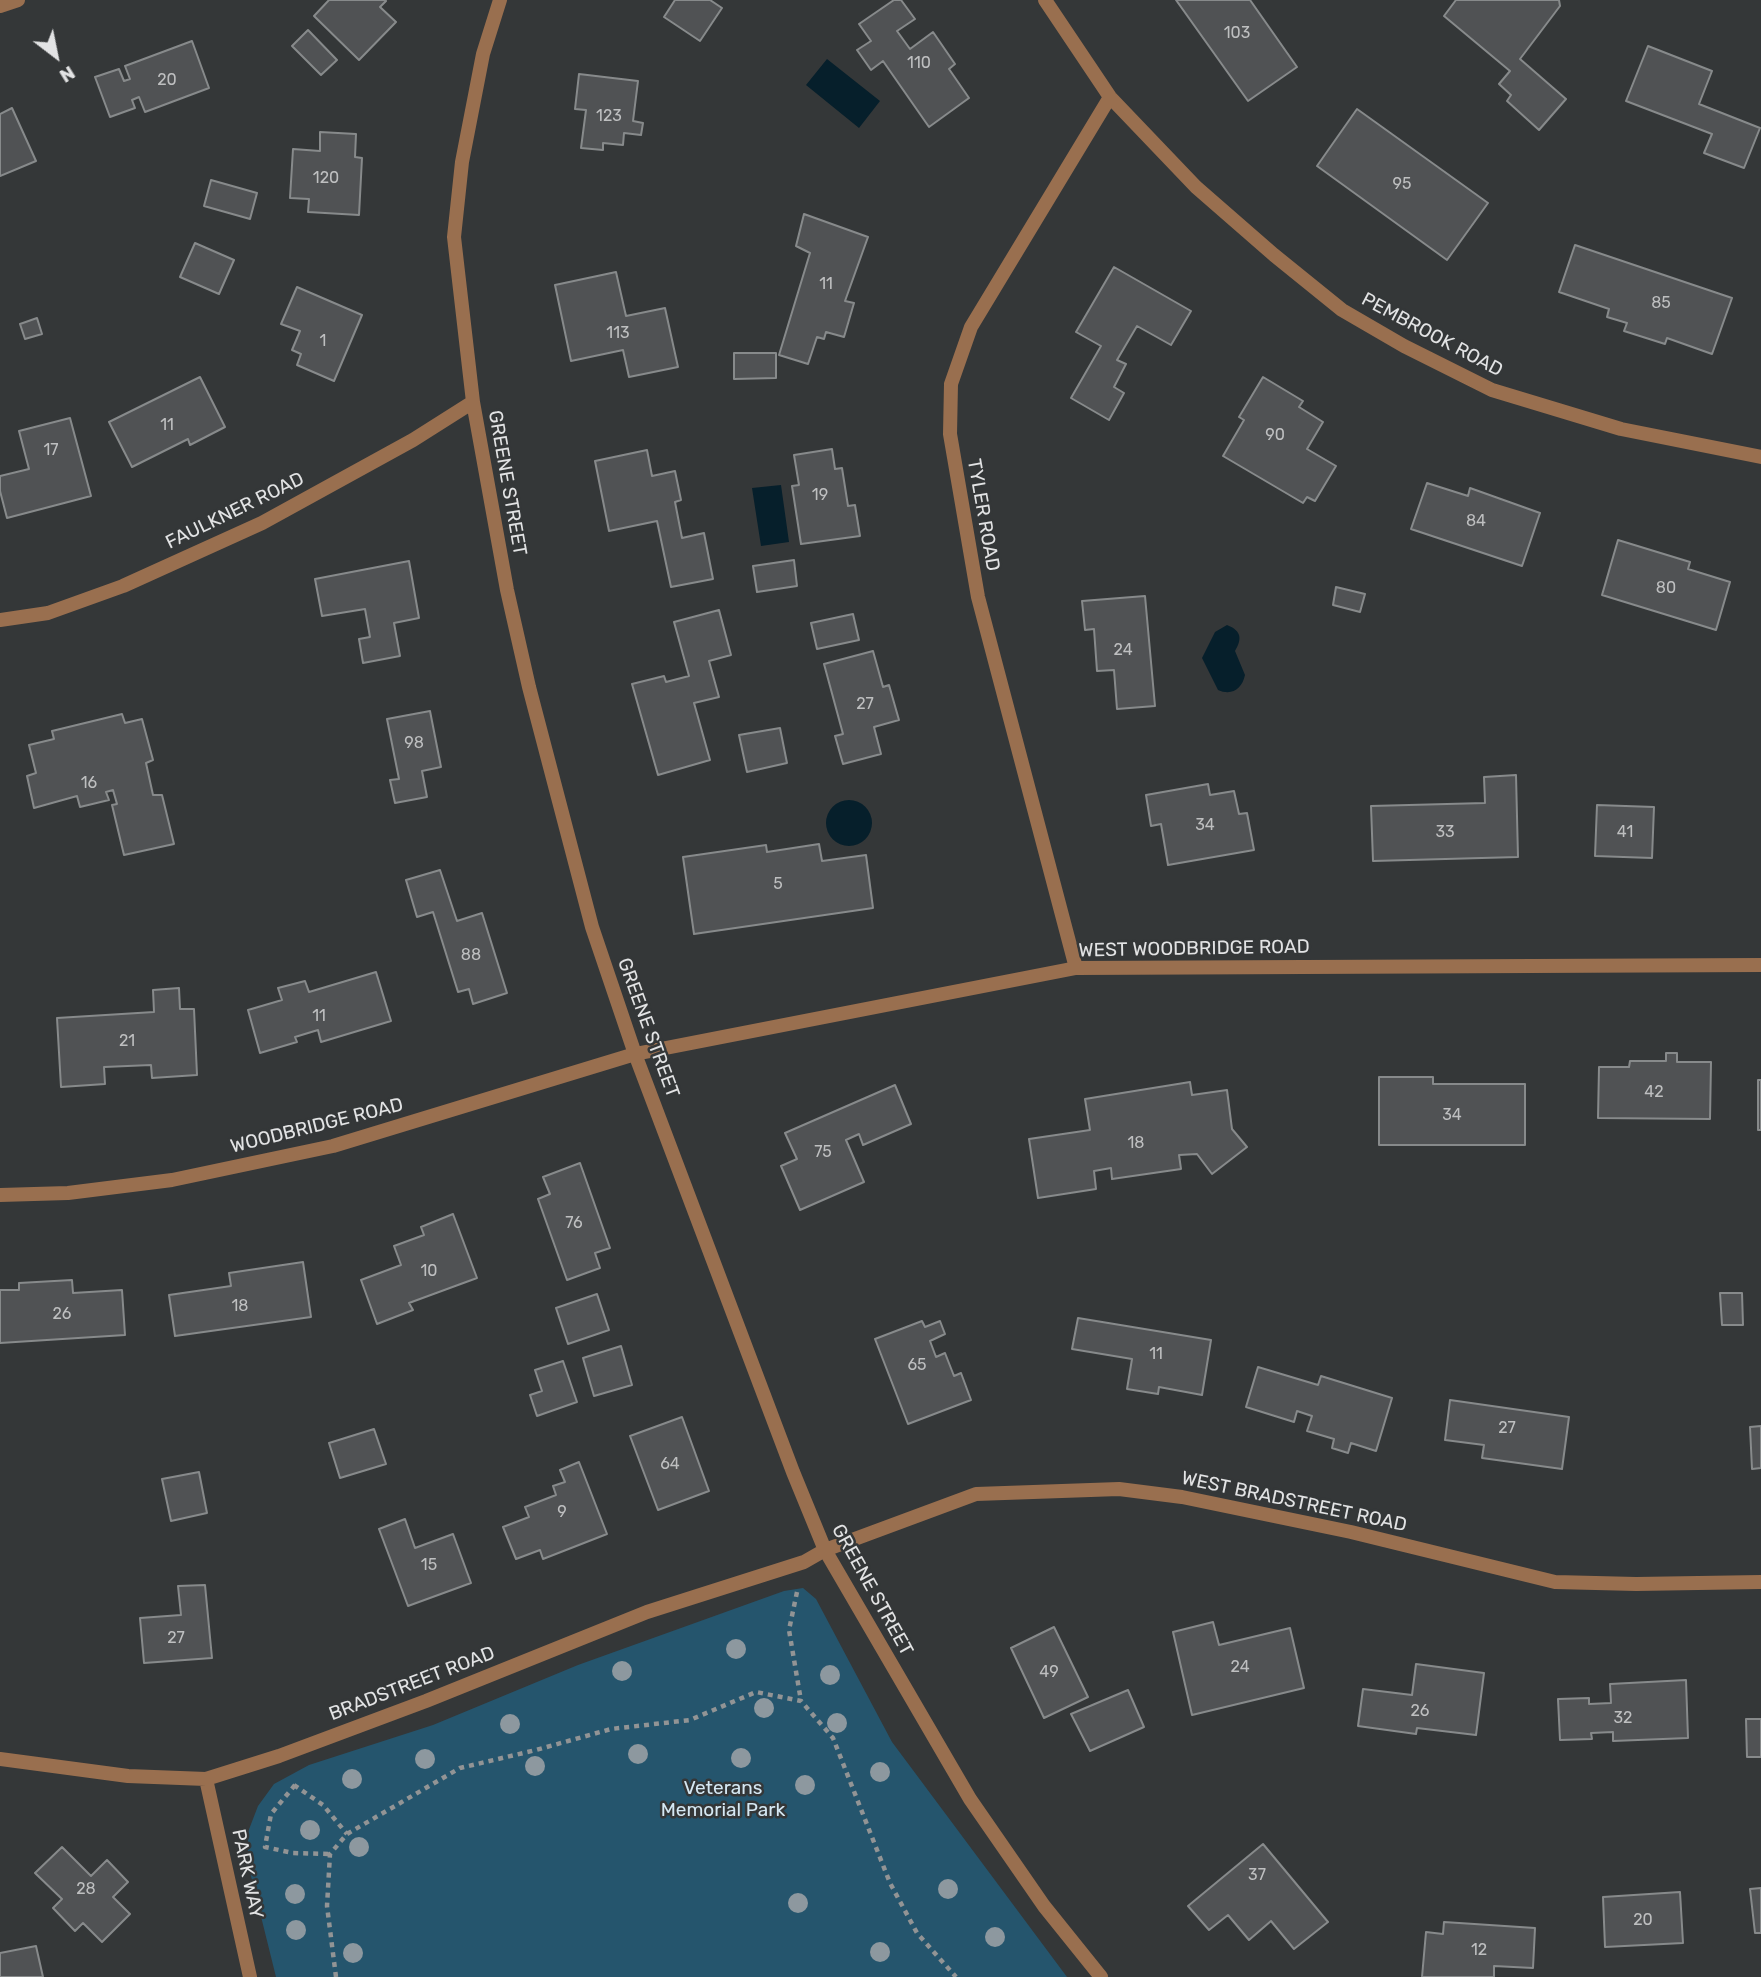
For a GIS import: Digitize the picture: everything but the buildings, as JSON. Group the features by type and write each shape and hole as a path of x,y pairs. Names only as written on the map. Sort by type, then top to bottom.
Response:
{"street":[{"path":"0,6 18,0"},
{"name":"GREENE STREET","path":"500,0 483,54 461,162 454,237 473,402 507,590 529,687 592,927 635,1054 825,1550 970,1799 1044,1906 1101,1977"},
{"name":"PEMBROOK ROAD","path":"1045,0 1110,97 1196,187 1274,256 1342,310 1404,346 1492,390 1621,429 1761,457"},
{"name":"TYLER ROAD","path":"1076,968 978,597 950,434 951,384 971,327 1110,97"},
{"name":"FAULKNER ROAD","path":"0,620 48,613 123,586 262,523 413,440 473,402"},
{"name":"WEST WOODBRIDGE ROAD","path":"635,1054 1076,968 1761,965"},
{"name":"WOODBRIDGE ROAD","path":"0,1195 68,1193 172,1180 333,1146 635,1054"},
{"name":"WEST BRADSTREET ROAD","path":"825,1550 976,1494 1119,1489 1182,1497 1330,1528 1555,1582 1761,1582"},
{"name":"BRADSTREET ROAD","path":"0,1759 128,1776 206,1779 266,1760 426,1701 647,1612 804,1562 825,1550"},
{"name":"PARK WAY","path":"206,1779 250,1977"}],"path":[{"path":"804,1562 789,1630 801,1701 833,1738 890,1883 916,1933 956,1977"},
{"path":"336,1977 327,1906 330,1854 347,1834 460,1768 611,1728 690,1720 756,1692 801,1701"},
{"path":"266,1760 323,1805 347,1834"},
{"path":"295,1785 271,1814 265,1847 293,1853 330,1854"}],"green space":[{"name":"Veterans Memorial Park","path":"803,1588 816,1599 892,1742 1067,1977 276,1977 248,1864 248,1832 258,1806 274,1784 309,1765 433,1725 578,1665 784,1591"}],"shaded area":[{"path":"827,59 880,101 859,128 806,85"},
{"path":"781,485 789,542 761,546 752,488"},
{"path":"1227,625 1238,633 1239,643 1235,651 1245,675 1239,687 1232,692 1218,690 1202,658 1215,632"},
{"path":"849,800 865,807 872,823 865,839 849,846 833,839 826,823 833,807"}]}
